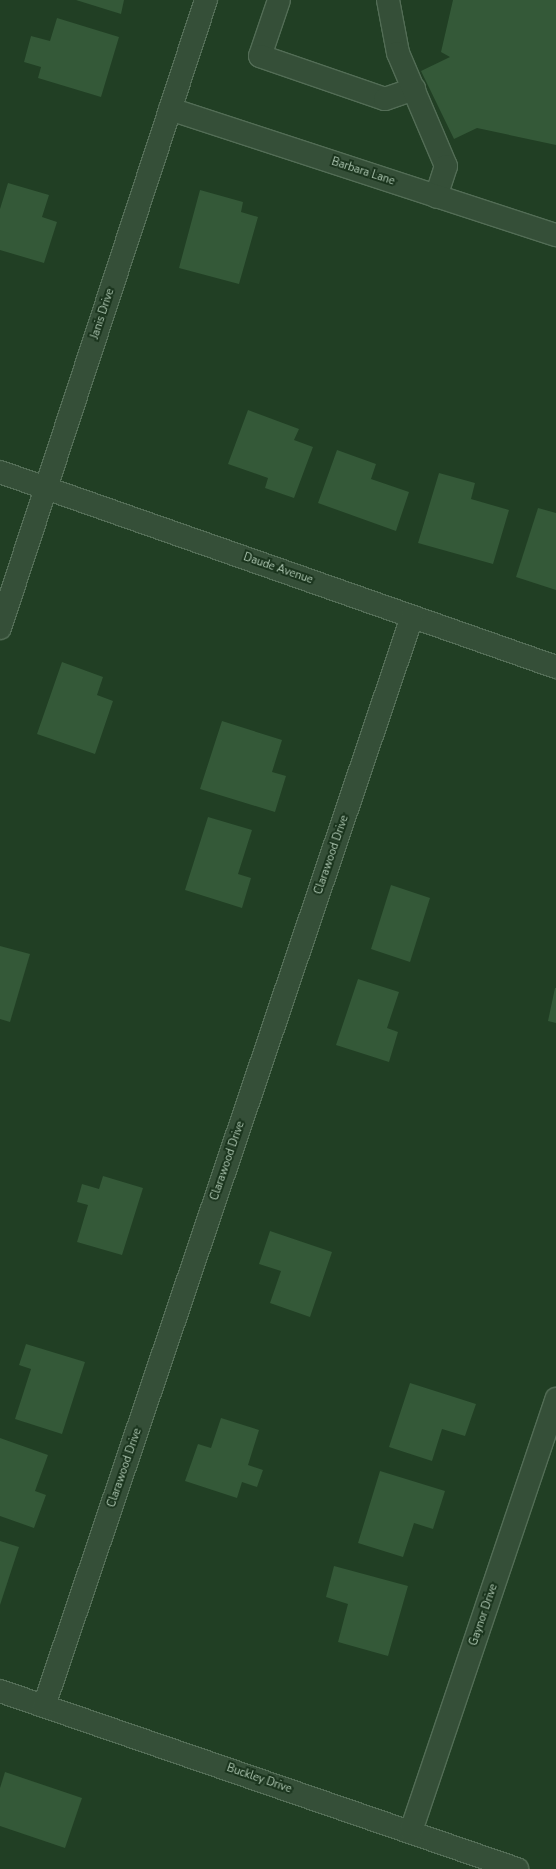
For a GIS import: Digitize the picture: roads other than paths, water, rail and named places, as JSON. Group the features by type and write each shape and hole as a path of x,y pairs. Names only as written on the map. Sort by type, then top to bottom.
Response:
{"street":[{"name":"Janis Drive","path":"0,628 206,0"},
{"path":"279,0 260,56 385,99 414,89"},
{"path":"383,2 398,53 446,166 436,196"},
{"name":"Barbara Lane","path":"170,109 556,236"},
{"name":"Daude Avenue","path":"0,472 556,667"},
{"name":"Clarawood Drive","path":"44,1706 412,617"},
{"name":"Gaynor Drive","path":"411,1831 556,1399"},
{"name":"Buckley Drive","path":"0,1691 518,1869"}]}
